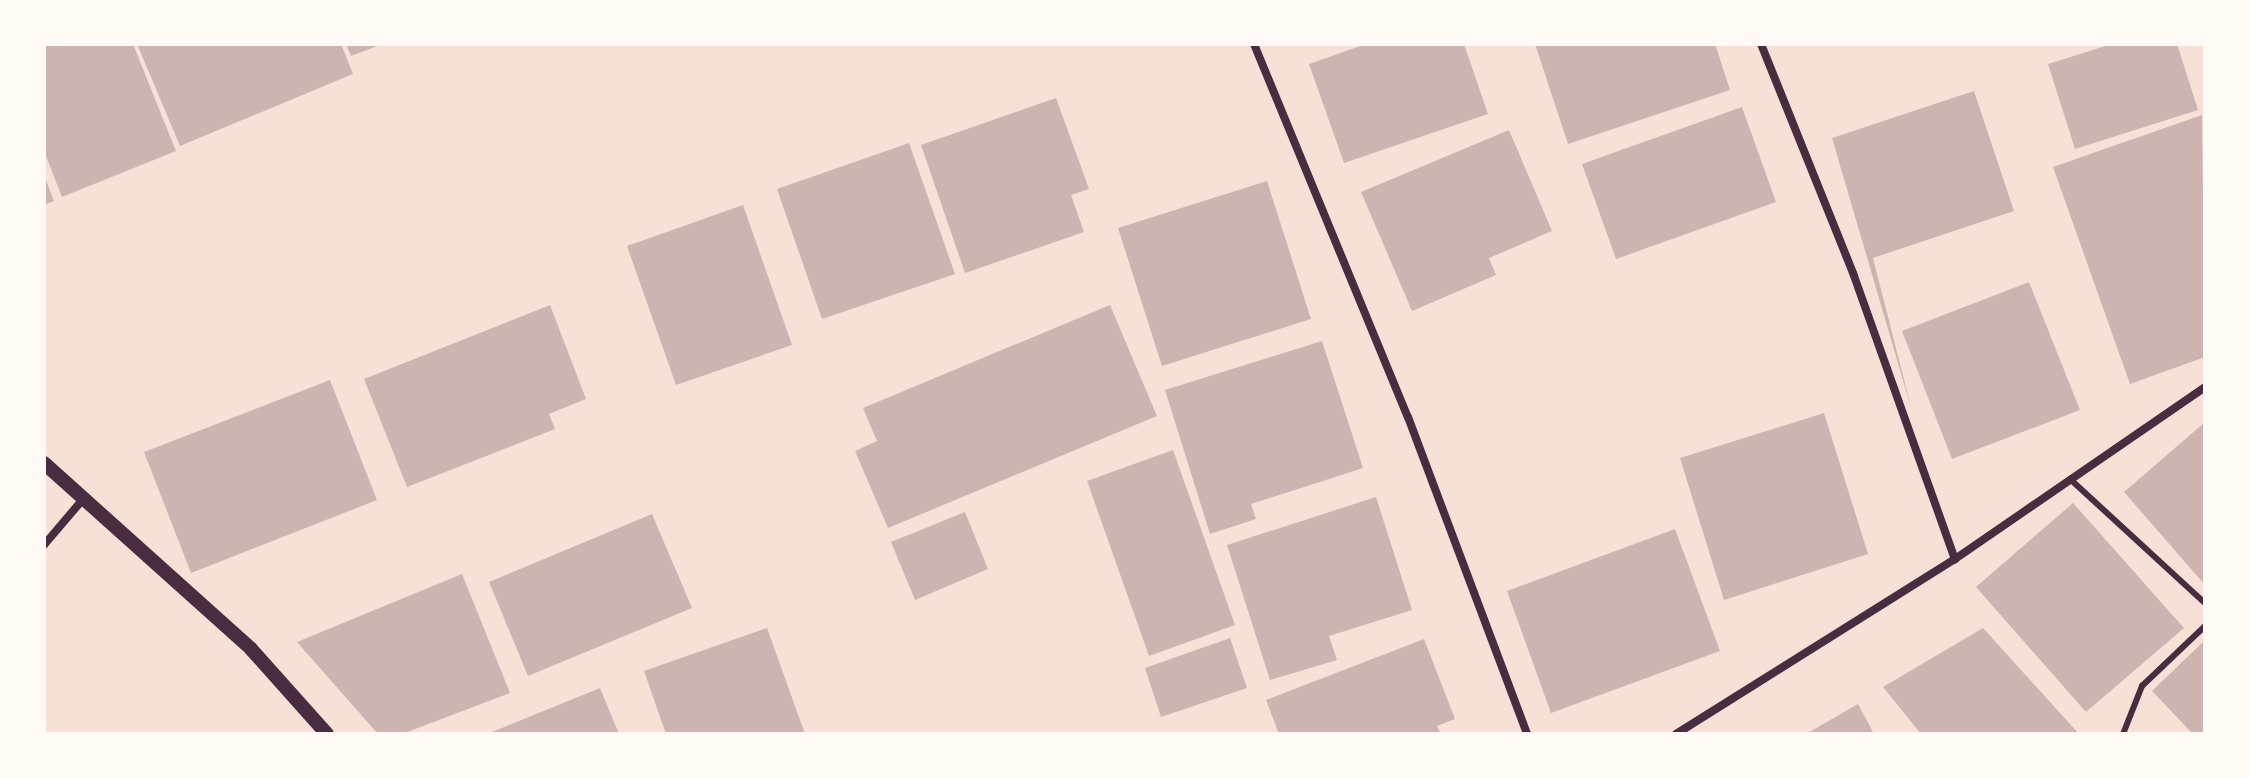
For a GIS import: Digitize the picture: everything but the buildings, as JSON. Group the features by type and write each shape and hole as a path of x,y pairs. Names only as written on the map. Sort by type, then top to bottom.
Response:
{"street":[{"path":"1254,44 1408,417 1527,734"},
{"path":"1761,44 1853,273 1955,559"},
{"path":"1676,734 1955,559 2068,477 2205,387"},
{"path":"44,463 251,649 327,734"},
{"path":"44,545 84,498"}],"lane":[{"path":"2068,477 2205,603"},
{"path":"2123,734 2142,686 2205,626"}]}
